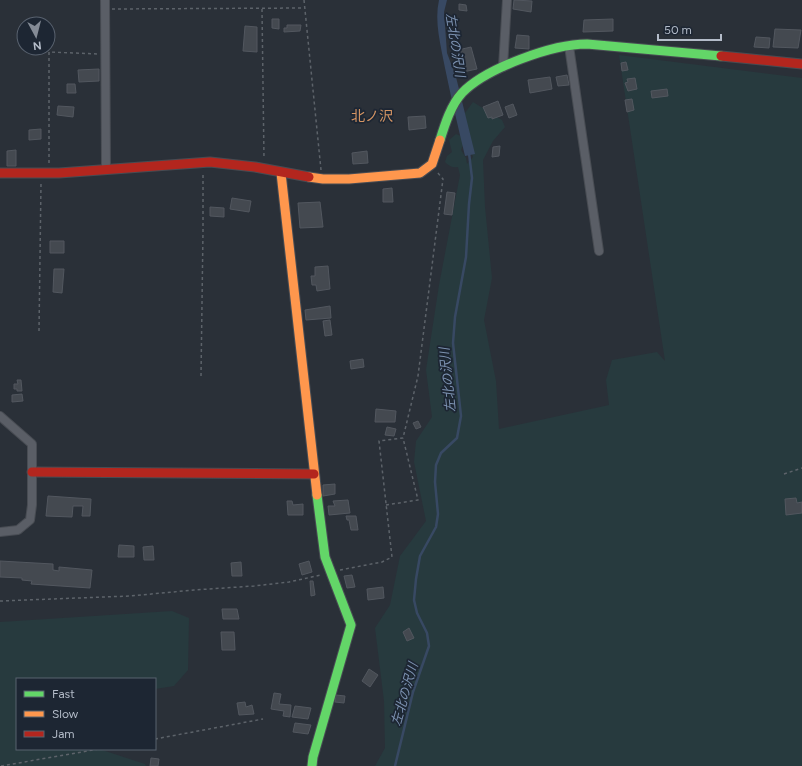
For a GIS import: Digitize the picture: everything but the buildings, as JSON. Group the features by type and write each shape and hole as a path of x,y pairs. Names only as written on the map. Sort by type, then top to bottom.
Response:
{"street":[{"path":"105,0 106,170"},
{"path":"503,67 507,0"},
{"path":"0,173 45,173 106,170 210,162 265,169 322,179 348,179 420,173 432,164 446,122 460,95 478,80 503,67 533,55 576,45 606,45 802,64"},
{"path":"569,46 599,251"},
{"path":"281,173 314,474 325,557 351,625 313,757 312,766"},
{"path":"0,416 32,444 32,505 30,520 18,530 0,532"},
{"path":"32,472 314,474"}],"path":[{"path":"304,0 322,179"},
{"path":"262,8 265,169"},
{"path":"105,9 304,8"},
{"path":"39,331 49,52 105,55"},
{"path":"201,376 203,231 202,162"},
{"path":"386,505 418,500 403,438 418,376 442,179 432,164"},
{"path":"0,601 130,596 254,586 289,582 382,562 392,557 379,441 403,438"},
{"path":"784,474 802,468"},
{"path":"156,739 263,719"},
{"path":"0,766 93,750"}],"green space":[{"path":"619,55 802,78 802,766 375,766 385,748 384,701 375,628 390,605 400,556 426,521 414,462 416,441 432,417 426,370 439,285 460,175 458,167 448,165 445,162 447,156 452,152 449,140 456,134 463,137 464,142 461,150 466,158 467,164 473,157 459,121 473,102 502,120 505,127 493,141 483,160 485,207 492,278 484,320 496,381 499,429 609,405 606,380 612,360 657,352 665,361"},
{"path":"172,611 189,618 188,670 174,686 156,689 156,678 16,678 16,750 102,750 145,764 146,766 0,766 0,622"}],"water":[{"path":"439,0 447,0 444,12 447,53 456,77 475,154 465,156 440,43 437,17"}],"waterway":[{"name":"左北の沢川","path":"395,766 413,692 429,646 427,633 417,613 414,600 420,556 436,527 438,514 435,482 436,465 441,453 457,438 461,416 453,343 455,317 466,257 472,178 469,153"}],"traffic: fast":[{"path":"440,140 446,121 462,93 487,75 521,59 539,53 556,48 587,44 721,56"},
{"path":"312,766 313,757 351,625 325,557 317,495"}],"traffic: slow":[{"path":"309,177 323,179 349,179 420,173 432,164 440,140"},
{"path":"281,173 317,495"}],"traffic: jam":[{"path":"721,56 802,64"},
{"path":"0,173 59,173 210,162 255,167 309,177"},
{"path":"32,472 314,474"}],"district":[{"name":"北ノ沢","path":"372,116"}]}
